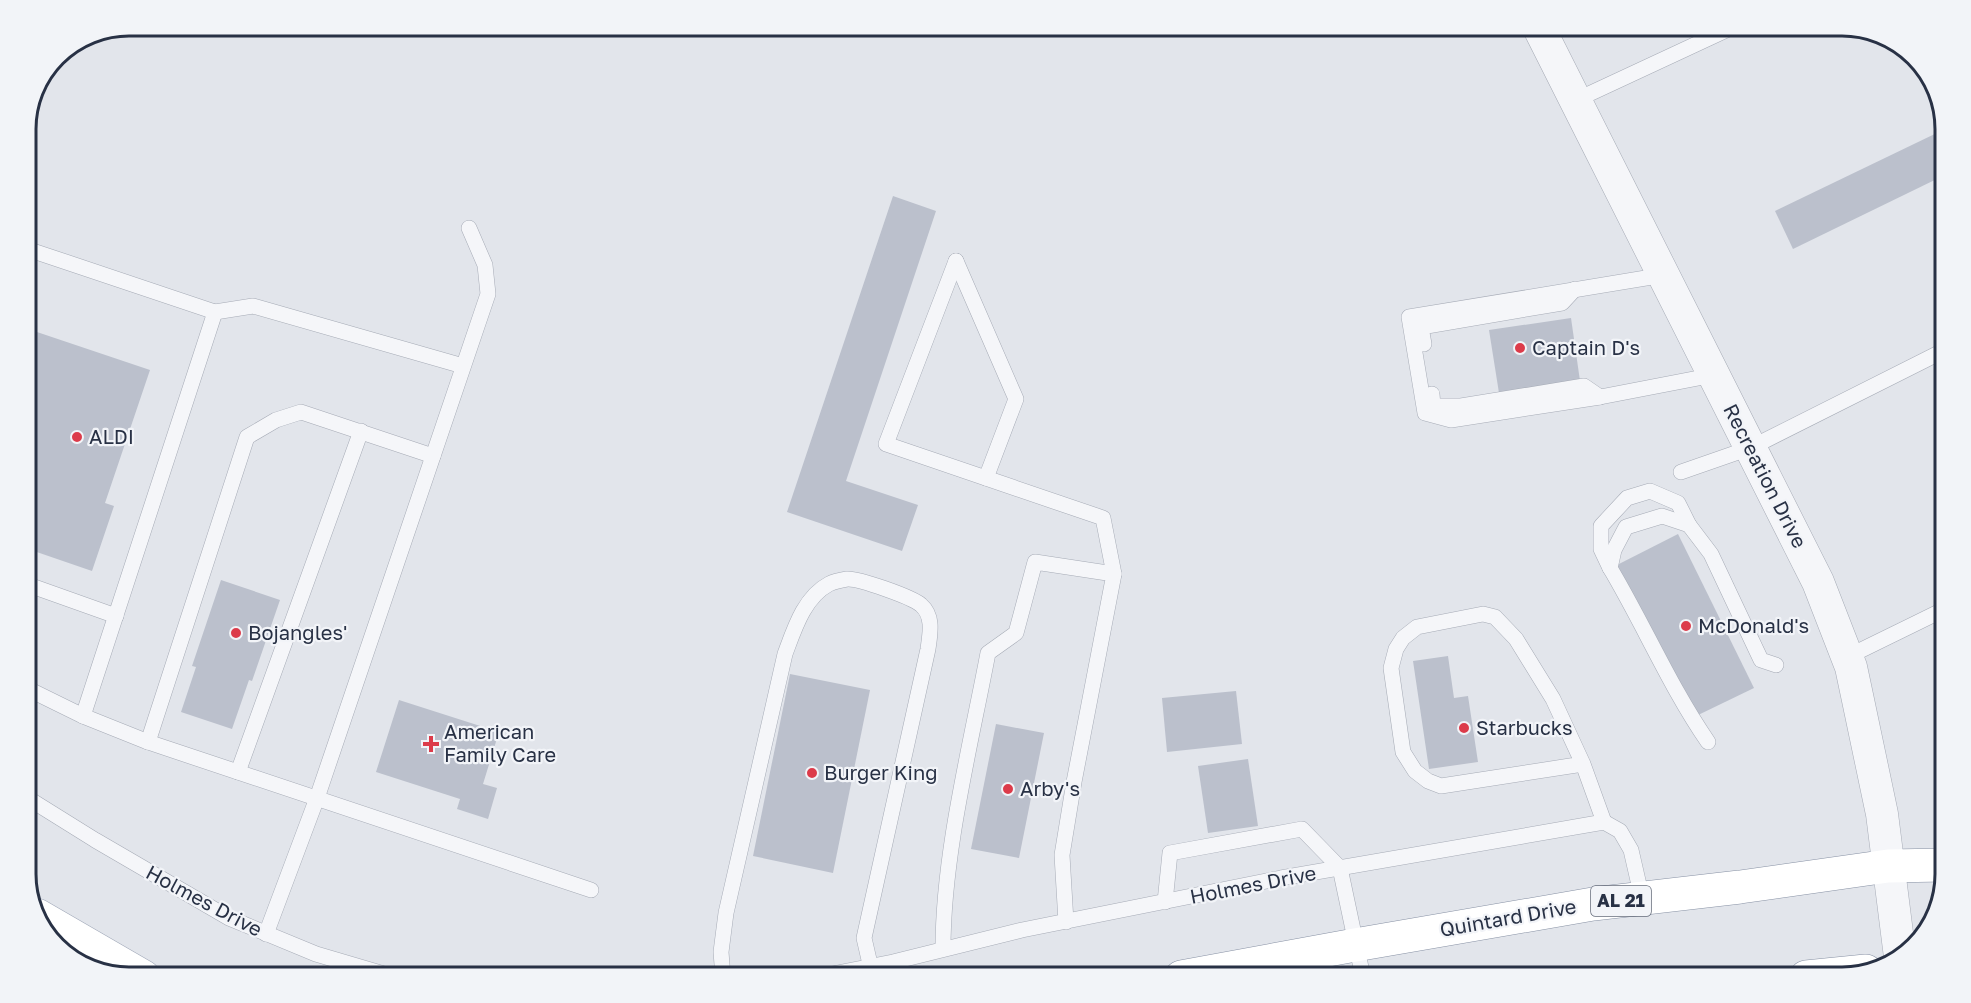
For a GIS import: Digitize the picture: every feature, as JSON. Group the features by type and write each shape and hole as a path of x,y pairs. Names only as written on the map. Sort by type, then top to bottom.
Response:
{"main road":[{"name":"Quintard Drive","path":"1239,967 1593,904 1888,866 1935,865"},
{"path":"50,922 125,967"}],"street":[{"name":"Recreation Drive","path":"1543,36 1818,582 1847,657 1858,700 1882,814 1899,948"}],"lane":[{"path":"1576,100 1714,36"},
{"path":"266,934 317,798 488,294 485,265 468,228"},
{"path":"36,252 215,312 253,306 463,366"},
{"path":"986,478 1016,399 956,261 886,444 1103,518 1114,574 1062,855 1066,922"},
{"path":"1664,275 1409,317 1425,413 1451,420 1600,397 1714,375"},
{"path":"83,716 215,312"},
{"path":"1681,472 1750,448 1935,355"},
{"path":"148,742 247,437 276,420 301,412 433,456"},
{"path":"238,772 361,431"},
{"path":"1708,742 1685,709 1601,549 1601,526 1627,498 1650,491 1678,503 1689,525 1711,554 1761,660 1776,665"},
{"path":"1610,568 1614,550 1626,527 1662,516 1689,525"},
{"path":"943,949 943,913 958,814 988,653 1016,633 1035,562 1114,574"},
{"path":"722,967 721,952 726,913 785,654 800,617 816,593 829,584 848,579 901,594 922,606 931,624 928,649 864,938 871,967"},
{"path":"36,588 116,616"},
{"path":"1583,764 1441,786 1428,781 1415,771 1404,752 1393,690 1391,668 1396,649 1403,638 1418,627 1432,622 1483,614 1495,617 1516,639 1553,699 1583,764 1604,822 1620,831 1630,850 1642,898"},
{"path":"1847,657 1935,614"},
{"path":"36,693 83,716 148,742 591,890"},
{"name":"Holmes Drive","path":"36,803 229,918 316,954 358,967"},
{"name":"Holmes Drive","path":"887,967 943,949 1066,922 1340,868 1604,822"},
{"path":"1165,902 1170,852 1302,829 1340,868 1360,967"}],"building":[{"path":"1935,134 1935,180 1793,249 1775,211"},
{"path":"893,196 936,211 846,481 918,505 902,551 787,512"},
{"path":"1571,318 1580,381 1499,393 1489,330"},
{"name":"ALDI","path":"36,332 150,370 105,503 114,506 92,571 36,552"},
{"name":"McDonald's","path":"1678,534 1754,688 1694,717 1617,565"},
{"name":"Bojangles'","path":"221,580 280,600 252,681 249,680 232,729 181,712 196,667 192,666"},
{"path":"1448,656 1454,698 1468,696 1478,762 1429,769 1413,661"},
{"name":"Burger King","path":"790,674 870,690 833,873 753,856"},
{"path":"1236,691 1242,744 1167,752 1162,698"},
{"path":"399,700 499,732 483,784 497,788 488,819 457,809 460,799 376,772"},
{"path":"996,724 1044,733 1019,858 971,849"},
{"path":"1248,759 1258,826 1208,833 1198,766"}],"place":[{"name":"Captain D's","path":"1520,348"},
{"name":"ALDI","path":"77,437"},
{"name":"McDonald's","path":"1686,626"},
{"name":"Bojangles'","path":"236,633"},
{"name":"Starbucks","path":"1464,728"},
{"name":"American Family Care","path":"431,744"},
{"name":"Burger King","path":"812,773"},
{"name":"Arby's","path":"1008,789"}]}
